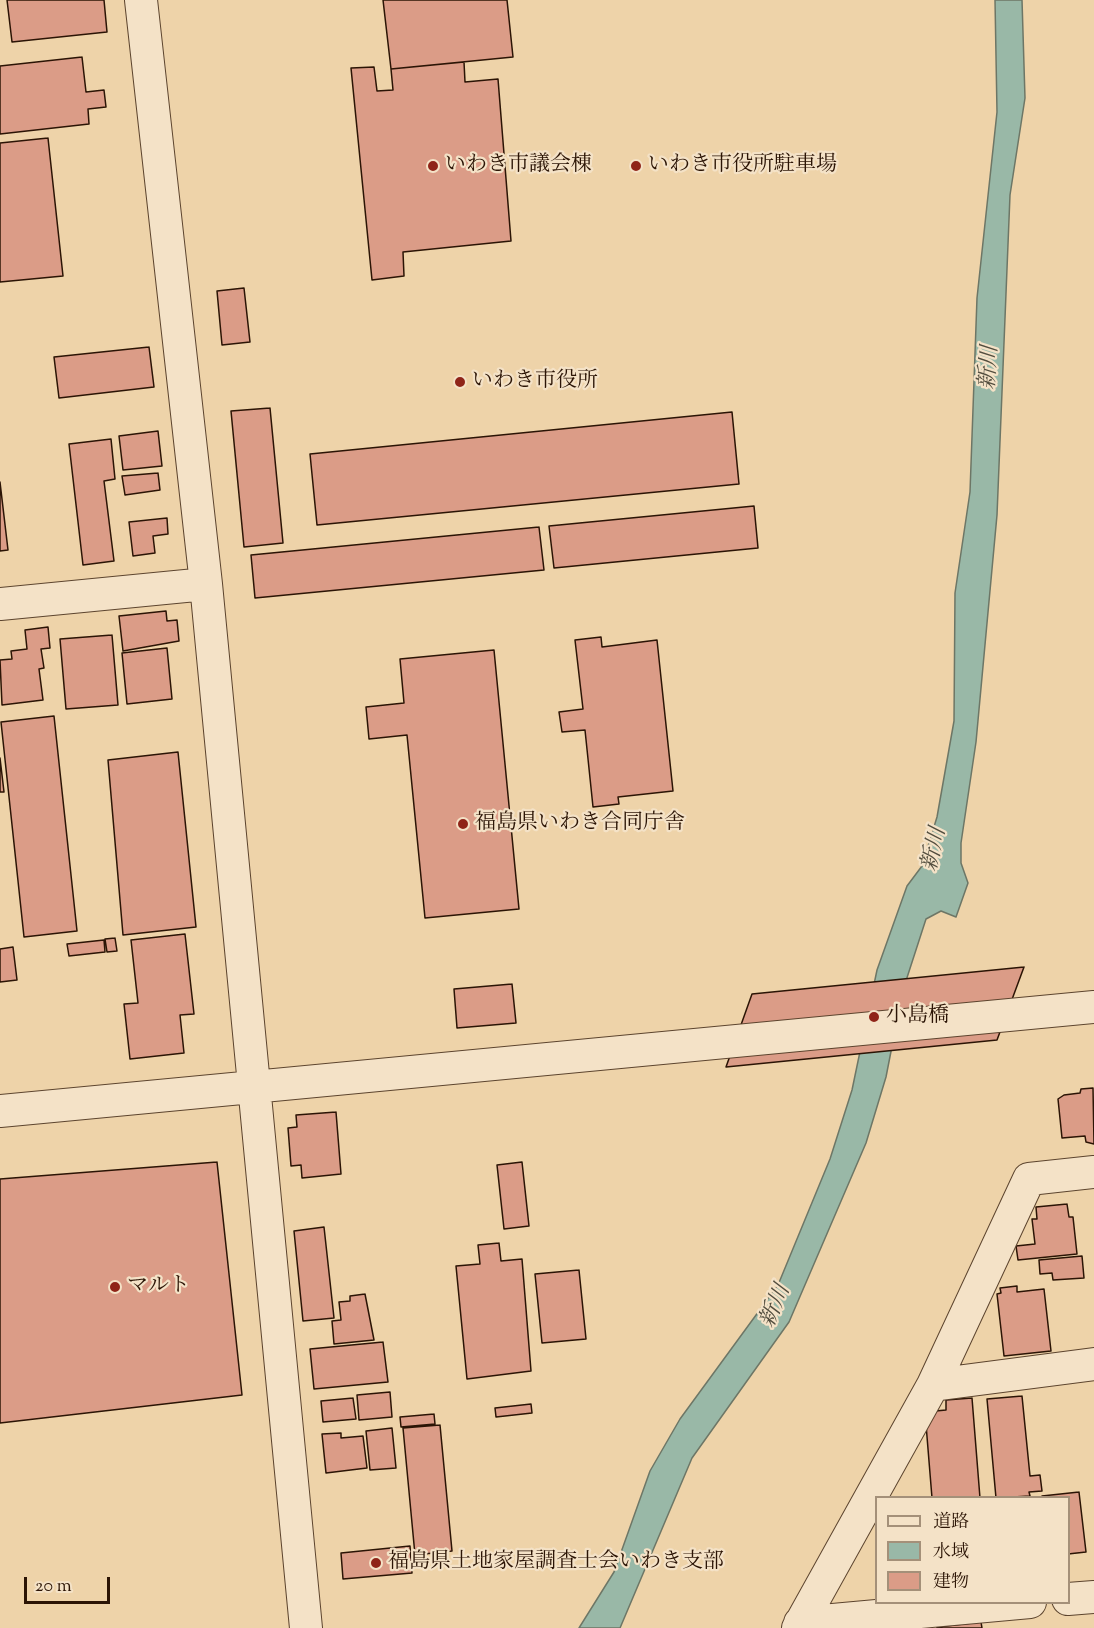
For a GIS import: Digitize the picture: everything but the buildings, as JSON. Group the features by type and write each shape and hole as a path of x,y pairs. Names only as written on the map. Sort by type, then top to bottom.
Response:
{"street":[{"path":"141,0 206,584 306,1628"},
{"path":"0,604 206,584"},
{"path":"0,1111 1094,1007"},
{"path":"799,1626 933,1385 1029,1179 1094,1172"},
{"path":"933,1385 1094,1364"},
{"path":"1070,1599 1094,1597"},
{"path":"799,1626 1011,1604"}],"water":[{"name":"新川","path":"995,0 1022,0 1025,98 1010,195 997,515 976,742 961,843 961,863 968,883 956,917 941,911 926,919 903,990 886,1077 866,1143 789,1322 692,1458 620,1628 579,1628 614,1572 650,1471 680,1419 778,1285 830,1159 852,1090 877,970 907,886 922,866 937,817 954,721 955,593 970,492 977,298 997,112"}],"place":[{"name":"いわき市議会棟","path":"433,166"},
{"name":"いわき市役所駐車場","path":"636,166"},
{"name":"いわき市役所","path":"460,382"},
{"name":"福島県いわき合同庁舎","path":"463,824"},
{"name":"小島橋","path":"874,1017"},
{"name":"マルト","path":"115,1287"},
{"name":"福島県土地家屋調査士会いわき支部","path":"376,1563"}]}
